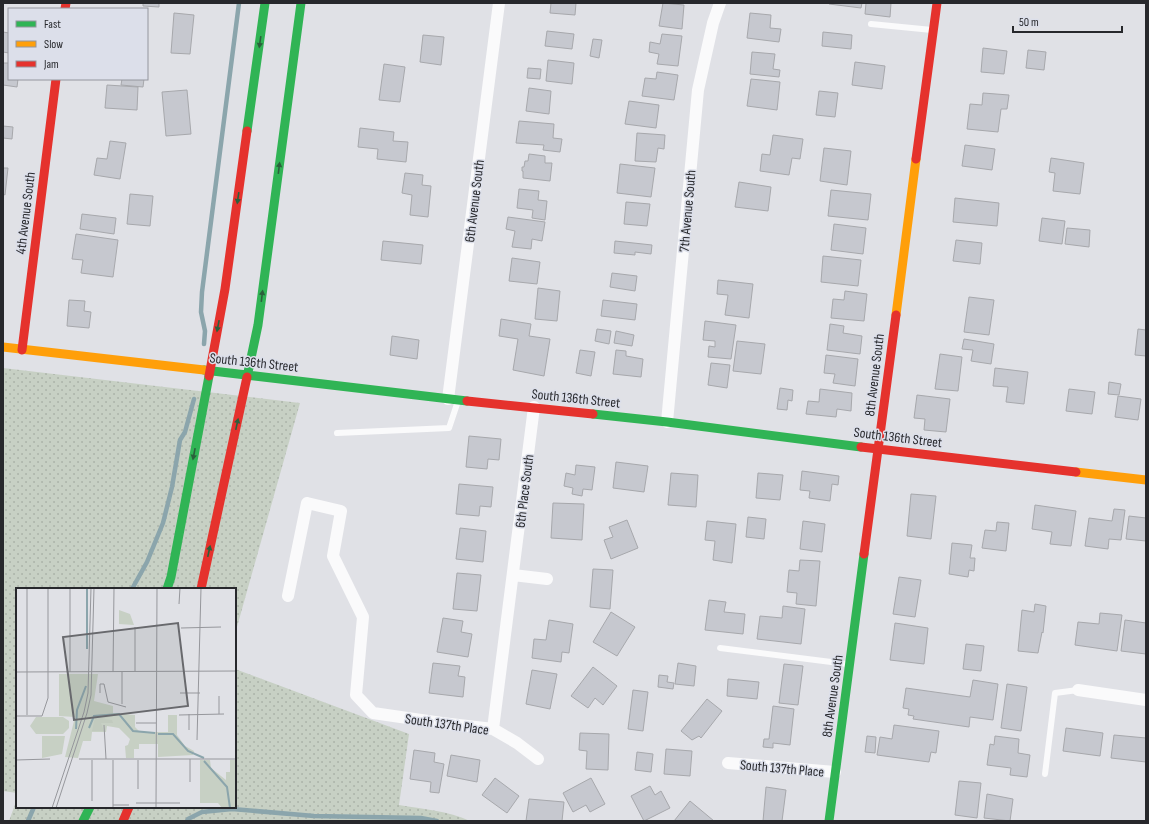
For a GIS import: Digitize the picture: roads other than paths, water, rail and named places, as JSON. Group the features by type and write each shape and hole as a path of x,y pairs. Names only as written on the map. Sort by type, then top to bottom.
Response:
{"main road":[{"path":"167,588 171,577 225,289 265,3"},
{"path":"201,588 258,325 300,3"},
{"name":"8th Avenue South","path":"829,821 937,3"},
{"name":"4th Avenue South","path":"22,350 56,80"},
{"name":"South 136th Street","path":"3,348 667,422 879,448 906,453 1146,480"},
{"path":"83,821 90,808"},
{"path":"123,821 129,808"}],"street":[{"name":"6th Avenue South","path":"453,399 499,3"},
{"name":"7th Avenue South","path":"667,422 698,90 713,23 720,3"},
{"name":"6th Place South","path":"493,729 534,407"},
{"name":"South 137th Place","path":"288,596 307,502 341,511 333,556 363,617 356,695 373,713 493,729 517,743 538,759"},
{"path":"513,575 547,579"},
{"path":"1078,690 1146,700"},
{"name":"South 137th Place","path":"728,763 836,772"}],"lane":[{"path":"871,24 933,30"},
{"path":"337,433 449,428 453,399"},
{"path":"720,648 850,665"},
{"path":"1044,774 1056,693 1078,690"}],"waterway":[{"path":"204,344 205,331 201,312 202,292 239,3"},
{"path":"133,588 147,562 163,523 172,487 180,440 185,432 194,399"},
{"path":"28,821 34,808"},
{"path":"187,821 188,819 202,812 232,809 314,816 421,818 437,821"}]}
